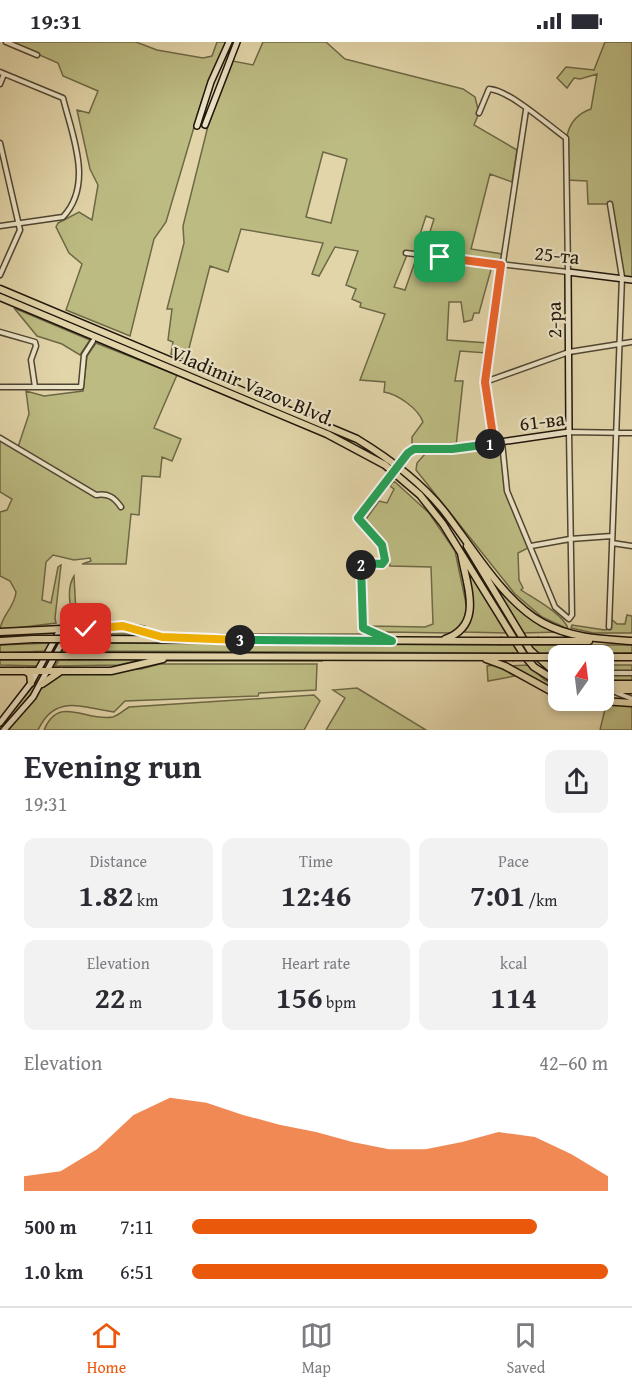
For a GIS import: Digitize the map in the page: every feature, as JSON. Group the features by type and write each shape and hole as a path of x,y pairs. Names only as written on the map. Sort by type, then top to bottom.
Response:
{"main road":[{"name":"Vladimir Vazov Blvd.","path":"0,289 351,436 424,489 456,527"},
{"name":"Vladimir Vazov Blvd.","path":"0,297 336,439 397,469 420,495 460,549 524,655 534,667 548,676"},
{"path":"456,527 515,602 543,623 582,637 632,641"},
{"path":"456,527 510,619 539,661 548,667"},
{"path":"439,641 457,634 468,622 471,614 460,549"},
{"path":"0,632 123,626 162,637 188,640"},
{"path":"0,641 77,639 632,641"},
{"path":"0,656 548,657"},
{"path":"47,656 51,669"},
{"path":"0,670 120,670 177,656"},
{"path":"474,656 499,663 548,690"},
{"path":"614,657 632,657"},
{"path":"22,670 30,674 31,683"},
{"path":"42,684 50,676 64,670"},
{"path":"614,684 632,684"},
{"path":"614,690 632,690"},
{"path":"614,701 632,701"}],"street":[{"path":"6,42 37,55"},
{"path":"197,126 211,82 229,42"},
{"path":"205,125 237,42"},
{"path":"0,84 2,73 63,98 80,169 78,184 65,215 59,219 0,226"},
{"name":"2-ра","path":"479,113 489,89 507,95 566,138 572,615 569,619 555,607 531,546"},
{"path":"494,443 485,382 526,110"},
{"path":"0,143 20,223 20,234 0,275"},
{"path":"609,627 622,277 610,204"},
{"name":"25-та","path":"406,253 632,280"},
{"path":"0,332 35,342 36,346 31,360 35,387"},
{"path":"0,387 81,387 84,355 93,341"},
{"path":"485,382 569,352 632,342"},
{"name":"61-ва","path":"397,469 414,449 452,449 569,432 632,433"},
{"path":"0,438 96,495 104,494 116,499 121,507"},
{"path":"502,442 507,491 531,546 570,538 612,536"},
{"path":"392,641 363,628 360,566 364,563 382,564 385,560 382,545 358,518 397,469"},
{"path":"612,543 632,546"},
{"path":"0,723 31,683 60,630"},
{"path":"4,730 42,684 69,630"},
{"path":"614,673 632,673"},
{"path":"614,691 632,701"}],"shaded area":[{"path":"10,42 136,42 157,50 203,58 212,56 217,42 227,42 202,100 166,222 154,239 130,336 66,310 82,264 69,253 56,227 58,223 79,212 92,220 98,185 90,169 77,110 89,113 98,91 63,76 58,63"},
{"path":"263,42 326,42 345,59 463,89 475,97 479,113 474,125 517,150 512,182 490,174 471,249 502,254 502,265 423,254 434,219 426,216 414,253 407,255 394,287 405,290 417,256 492,266 479,313 474,313 472,320 464,322 461,302 449,302 447,340 488,343 487,353 460,351 455,381 463,381 456,446 412,444 412,437 423,422 417,412 401,399 384,392 385,382 360,380 385,314 360,307 361,303 352,299 356,289 346,285 358,251 335,247 319,276 312,274 323,243 241,229 228,272 210,266 186,360 171,354 173,342 168,340 172,309 167,309 184,243 183,226 208,126 233,61 253,65","holes":["323,152 347,159 331,223 306,217"]},
{"path":"605,42 632,42 632,280 622,277 610,204 588,204 587,181 567,180 566,148 569,129 581,114 591,109 597,74 580,79 574,78 567,88 557,78 566,67 594,70"},
{"path":"1,293 264,402 238,394"},
{"path":"14,308 90,340 80,355 62,344 37,336"},
{"path":"96,343 177,375 154,428 181,439 172,461 162,457 160,477 142,476 139,515 131,514 126,564 82,564 91,561 90,558 74,560 53,555 46,562 42,600 51,603 58,567 61,565 56,623 0,630 16,592 10,581 0,576 0,512 7,510 12,499 0,492 0,438 17,450 29,414 26,391 44,396 83,391 87,356"},
{"path":"502,446 507,497 530,547 518,553 519,580 523,588 521,590 555,613 568,629 542,617 515,594 416,470 417,463 425,454"},
{"path":"394,481 429,513 455,551 468,613 466,620 453,633 386,632 384,634 365,625 363,621 370,626 425,627 433,624 431,567 390,566 385,542 364,522 379,501 387,503 394,489 390,486"},
{"path":"478,560 510,600 558,632 522,633"},
{"path":"465,563 506,633 464,632 472,616 473,608"},
{"path":"74,576 76,613 82,621 123,622 145,626 144,629 122,624 80,625 73,615 69,595"},
{"path":"627,615 632,616 632,633 593,633 571,628 572,625 610,629 610,618 617,624 625,624"},
{"path":"122,628 147,634 71,634 72,631"},
{"path":"366,634 370,636 205,635"},
{"path":"51,643 47,651 0,653 0,645"},
{"path":"66,643 513,645 519,653 62,651"},
{"path":"530,645 548,645 548,653 537,653"},
{"path":"614,645 632,645 632,653 614,653"},
{"path":"145,659 119,665 55,666 59,660"},
{"path":"171,659 323,661 165,661"},
{"path":"0,660 42,660 39,666 0,665"},
{"path":"160,664 317,664 316,690 259,693 258,696 125,701 114,712 79,706 61,707 52,711 38,730 8,730 49,679 62,673 141,669"},
{"path":"495,665 515,676 488,681 487,666"},
{"path":"528,665 548,681 548,687 510,666"},
{"path":"614,665 632,665 632,671 614,671"},
{"path":"45,672 32,693 0,730 0,726"},
{"path":"614,675 632,675 632,681 614,681"},
{"path":"357,688 426,730 326,730 345,698 333,690"},
{"path":"314,695 320,701 304,730 44,730 50,719 57,713 65,711 103,718 113,717 129,707"},
{"path":"614,705 632,705 632,730 600,730 605,711 614,711"}],"route":[{"path":"86,629 123,626 162,637 188,640 392,641 362,626 360,566 361,563 384,563 385,553 378,538 358,518 408,453 414,449 423,447 452,449 494,443 485,382 501,265 440,257"}]}
